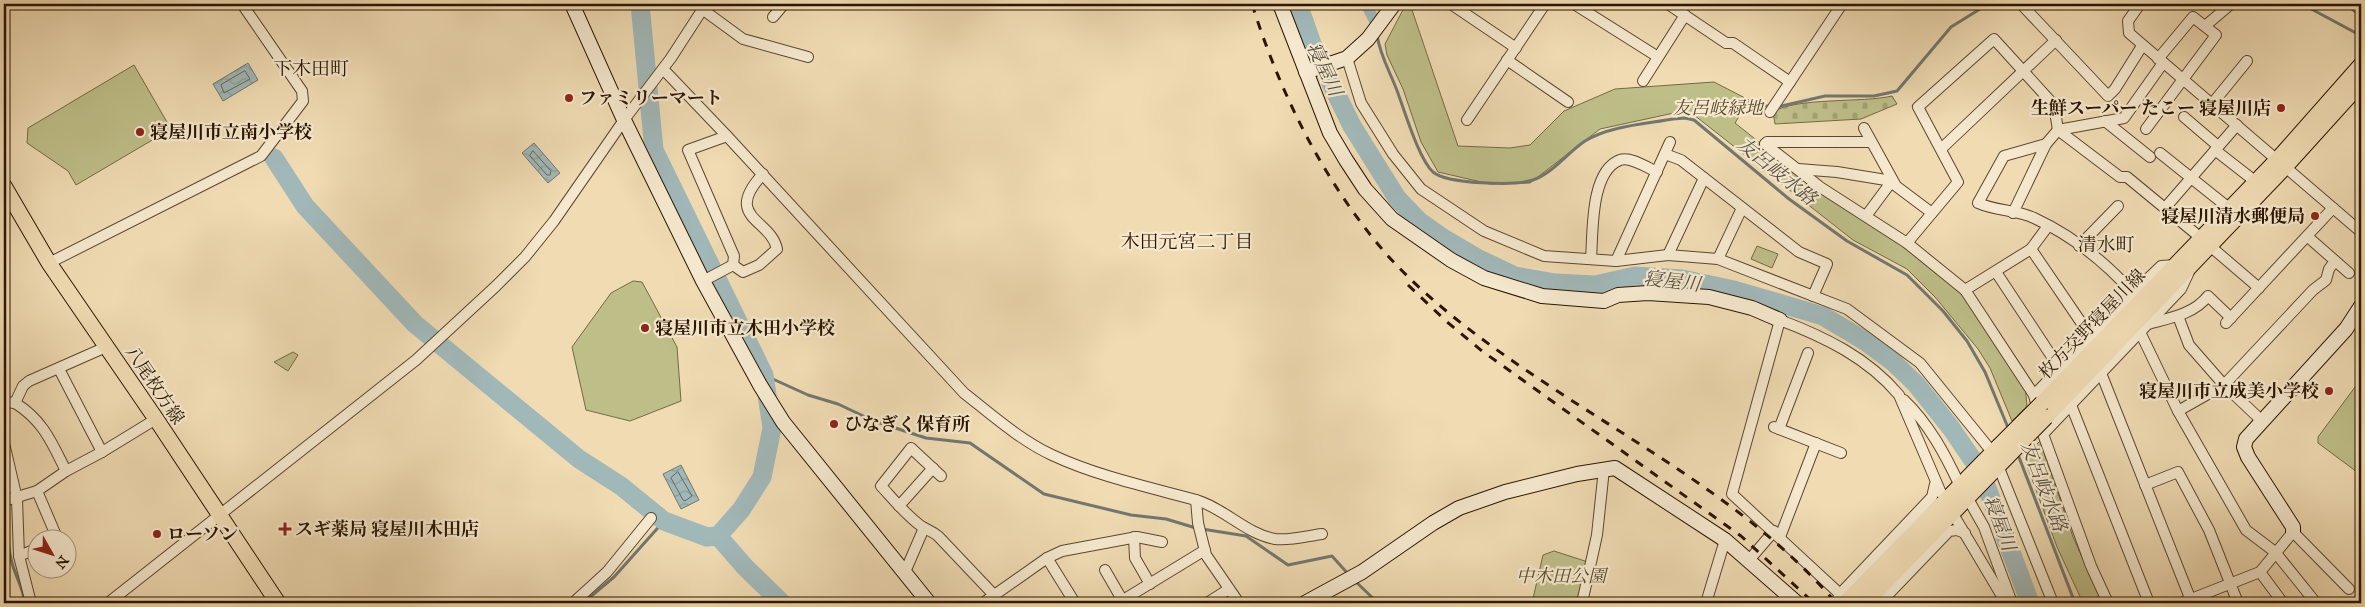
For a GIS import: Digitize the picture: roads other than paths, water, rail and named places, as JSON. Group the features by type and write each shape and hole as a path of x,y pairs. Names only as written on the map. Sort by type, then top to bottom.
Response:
{"main road":[{"name":"枚方交野寝屋川線","path":"2040,405 2195,262 2205,242 2230,209 2256,182 2281,164 2361,65"},
{"name":"枚方交野寝屋川線","path":"1864,603 1965,490 1997,458 2040,405 2175,265 2205,242 2361,83"},
{"name":"八尾枚方線","path":"4,186 27,229 49,263 156,419 278,603"},
{"name":"枚方交野寝屋川線","path":"1840,600 1965,490"}],"street":[{"path":"49,263 261,156 274,142 304,101 302,91 242,4"},
{"path":"572,4 624,120 702,281 783,422 929,603"},
{"path":"774,17 784,4"},
{"path":"1280,4 1330,133 1365,189 1392,219 1451,260 1484,278 1542,296 1604,301 1618,295 1648,293 1708,297 1752,308 1822,336 1856,356 1889,383 1917,412 1944,452 1984,527 2012,603"},
{"path":"1306,72 1347,58 1376,28 1394,4"},
{"path":"1451,4 1516,48"},
{"path":"1468,120 1545,4"},
{"path":"1574,4 1658,57"},
{"path":"1668,4 1726,43 1733,43 1790,82"},
{"path":"1770,112 1842,4"},
{"path":"2140,4 2128,21 2129,33 2361,232"},
{"path":"2205,26 2230,4"},
{"path":"2024,5 2108,96 2116,89 2142,46"},
{"path":"108,603 220,517 436,342 525,257 554,221 624,120 663,70 704,7 742,40 808,57"},
{"path":"1643,81 1685,15"},
{"path":"2013,213 2046,144 2058,130 2124,118 2160,61 2193,17 2216,35 2181,79 2169,100 2146,129"},
{"path":"1907,243 1958,182 1918,107 1994,39 2054,105 2058,130 2120,177 2127,177 2259,288"},
{"path":"1941,149 2056,40"},
{"path":"1347,58 1361,102 1393,154 1420,189 1484,231 1544,256 1616,261 1668,255 1718,259 1847,309 1862,318 1920,363 1997,458 2053,603"},
{"path":"1508,60 1568,102"},
{"path":"2212,104 2247,61"},
{"path":"663,70 728,136 964,393 1010,429 1052,455 1108,476 1204,502 1243,526 1275,539 1322,534"},
{"path":"2184,117 2216,148 2256,182"},
{"path":"2106,122 2150,157"},
{"path":"2165,208 2237,125"},
{"path":"1864,128 1896,186 1932,213"},
{"path":"728,136 688,150 734,256 733,266"},
{"path":"1616,261 1670,142"},
{"path":"1871,142 1767,142 1766,144 1820,187 1907,243 1965,290 2040,405 2043,434 2091,566 2108,603"},
{"path":"2046,144 2004,156 1978,204 1990,209 2033,217 2111,269 2133,293"},
{"path":"2160,153 2230,209"},
{"path":"1665,154 1681,160 1799,252 1827,264 1813,296"},
{"path":"1591,259 1597,189 1608,170 1620,160 1628,160 1657,172"},
{"path":"1798,169 1838,172 1892,180"},
{"path":"733,266 743,272 759,265 776,249 772,237 755,222 748,212 748,200 753,185 763,174"},
{"path":"1668,255 1704,178"},
{"path":"1866,216 1892,180"},
{"path":"2079,246 2118,206"},
{"path":"1718,259 1742,208"},
{"path":"2148,324 2178,316 2201,305 2208,296 2228,320 2308,237 2333,208"},
{"path":"1965,290 2031,249 2048,226"},
{"path":"2308,237 2349,273"},
{"path":"2031,249 2090,337"},
{"path":"2178,411 2224,385 2313,290 2326,280 2329,269 2335,261"},
{"path":"2043,434 2181,289 2195,262"},
{"path":"2040,405 2060,369 2090,337 2161,266 2175,265"},
{"path":"702,281 733,266"},
{"path":"1996,272 2060,369"},
{"path":"2349,589 2293,532 2293,527 2248,457 2244,447 2246,439 2261,420 2346,329 2361,306"},
{"path":"2178,316 2188,345 2224,385 2261,420"},
{"path":"1780,320 1732,494 1777,534 1840,600 1938,488 1918,435 1900,395"},
{"path":"2140,332 2178,411 2246,530 2275,552 2316,603"},
{"path":"16,403 23,386 27,382 106,347"},
{"path":"1808,353 1776,428 1841,453"},
{"path":"59,369 102,452"},
{"path":"2101,372 2146,485 2188,602 2260,572 2293,532"},
{"path":"4,402 16,403 31,413 44,429 66,471"},
{"path":"2071,405 2149,603"},
{"path":"11,500 37,491 66,471 102,452 156,419"},
{"path":"4,443 18,556 31,603"},
{"path":"1750,559 1777,534 1816,443"},
{"path":"942,476 911,448 881,486 899,506 924,528 930,529 938,536 994,595"},
{"path":"899,506 933,468"},
{"path":"1306,603 1351,578 1459,508 1505,492 1615,468 1725,540 1750,559 1797,603"},
{"path":"1582,603 1597,536 1604,469"},
{"path":"2146,485 2178,472 2209,530 2238,603"},
{"path":"37,491 54,530"},
{"path":"1196,500 1199,528 1205,550 1240,603"},
{"path":"573,603 607,572 651,518"},
{"path":"1956,519 2006,603"},
{"path":"905,572 924,528"},
{"path":"1880,603 1949,531 1957,530 1965,533"},
{"path":"983,603 1046,558 1062,551 1134,538 1162,542"},
{"path":"1134,538 1135,558 1150,584"},
{"path":"1706,603 1725,540"},
{"path":"1105,570 1124,602 1205,550"},
{"path":"18,556 28,552"},
{"path":"1046,558 1075,603"},
{"path":"2260,572 2283,603"},
{"path":"1207,603 1229,588"}],"water":[{"path":"248,63 258,80 223,101 213,84"},
{"path":"534,143 560,173 548,183 522,153"},
{"path":"681,465 699,500 681,509 663,474"}],"waterway":[{"path":"640,4 654,150 764,375 772,428 762,477 741,510 718,536"},
{"name":"寝屋川","path":"1298,4 1312,44 1352,126 1397,198 1419,221 1443,238 1477,258 1515,276 1555,283 1595,285 1635,276 1682,279 1734,290 1823,316 1865,341 1892,361 1916,384 1951,428 1981,472 2030,603"},
{"path":"1366,4 1374,20"},
{"path":"1777,107 1825,96 1874,96 1897,91 1951,27 1988,4"},
{"path":"2302,4 2356,33 2361,33"},
{"name":"友呂岐水路","path":"1377,35 1382,56 1422,156 1433,172 1452,179 1482,183 1512,183 1533,180 1547,173 1585,141 1605,132 1628,126 1673,119 1685,118 1694,120 1789,199 1847,241 1907,275 1943,311 1967,341 1985,372 2009,430"},
{"path":"1748,101 1767,106"},
{"path":"274,158 305,206 415,324 579,459 621,486 664,521 707,537 718,536 745,567 782,603"},
{"path":"764,375 808,395 838,404 874,421 926,438 970,443 1044,494 1131,515 1166,519 1196,528"},
{"name":"友呂岐水路","path":"2017,452 2075,603"},
{"path":"4,481 7,501 9,549 12,565 25,603"},
{"path":"583,603 614,577 664,521"},
{"path":"1202,529 1246,536 1288,565 1332,556 1349,575"},
{"path":"1355,581 1378,603"}],"railway":[{"path":"1252,4 1276,70 1305,133 1322,164 1360,222 1406,274 1432,299 1490,345 1551,387 1671,464 1730,506 1786,551 1836,603"},
{"path":"1408,285 1446,321 1482,351 1741,536 1814,603"}],"place":[{"name":"ファミリーマート","path":"569,98"},
{"name":"生鮮スーパー たこー 寝屋川店","path":"2281,108"},
{"name":"寝屋川市立南小学校","path":"140,132"},
{"name":"寝屋川清水郵便局","path":"2315,216"},
{"name":"寝屋川市立木田小学校","path":"645,328"},
{"name":"寝屋川市立成美小学校","path":"2329,391"},
{"name":"ひなぎく保育所","path":"834,424"},
{"name":"スギ薬局 寝屋川木田店","path":"285,529"},
{"name":"ローソン","path":"157,534"}],"district":[{"name":"下木田町","path":"311,68"},
{"name":"木田元宮二丁目","path":"1187,241"},
{"name":"清水町","path":"2106,244"}],"park label":[{"name":"友呂岐緑地","path":"1718,108"},
{"name":"中木田公園","path":"1561,576"}]}
